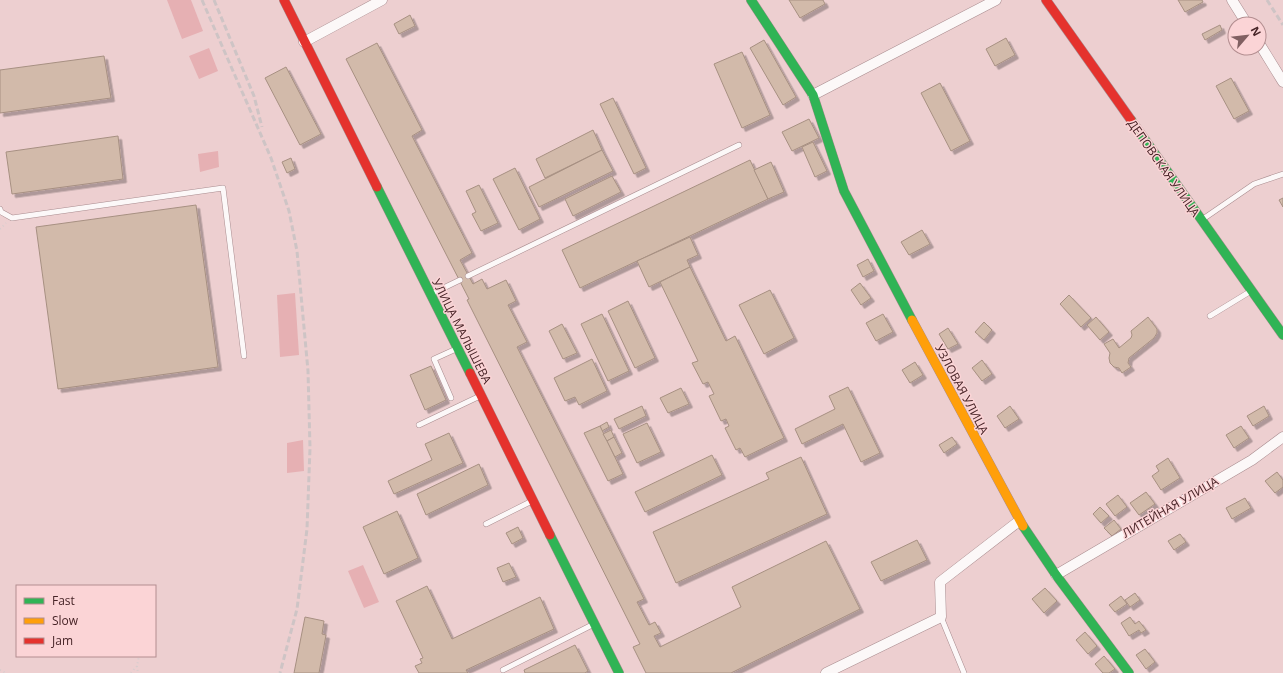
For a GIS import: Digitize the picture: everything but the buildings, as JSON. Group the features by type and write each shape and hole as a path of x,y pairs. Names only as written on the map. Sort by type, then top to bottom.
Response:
{"street":[{"name":"УЛИЦА МАЛЫШЕВА","path":"284,0 619,673"},
{"path":"304,42 382,0"},
{"name":"УЗЛОВАЯ УЛИЦА","path":"751,0 813,95 844,191 1019,521 1129,673"},
{"path":"813,95 996,0"},
{"name":"ДЕПОВСКАЯ УЛИЦА","path":"1046,0 1283,335"},
{"path":"1232,0 1242,16"},
{"path":"1267,56 1283,82"},
{"name":"ЛИТЕЙНАЯ УЛИЦА","path":"1056,574 1252,460 1283,437"},
{"path":"826,673 941,617 940,582 1019,521"}],"lane":[{"path":"468,276 739,145"},
{"path":"1201,220 1254,184 1283,174"},
{"path":"0,209 1,212 12,218 223,188 244,356"},
{"path":"430,294 460,280"},
{"path":"1210,316 1251,290"},
{"path":"451,398 434,359 457,348"},
{"path":"419,425 481,396"},
{"path":"486,524 533,500"},
{"path":"941,617 964,673"},
{"path":"503,670 595,624"}],"path":[{"path":"138,673 137,666 139,657"},
{"path":"131,673 137,666"},
{"path":"0,670 6,673"}],"shaded area":[{"path":"167,0 191,0 203,31 182,39"},
{"path":"209,48 218,71 199,79 189,56"},
{"path":"218,151 219,167 200,172 198,154"},
{"path":"295,293 299,355 280,357 277,295"},
{"path":"303,440 304,471 287,473 287,443"},
{"path":"363,565 379,602 364,608 348,571"}],"railway":[{"path":"202,0 271,158 289,211 297,251 308,371 310,448 307,529 297,609 280,673"},
{"path":"214,0 254,96 262,127"},
{"path":"1267,0 1283,25"}],"traffic: fast":[{"path":"751,0 813,95 844,191 912,320"},
{"path":"1131,120 1283,335"},
{"path":"377,187 470,373"},
{"path":"1023,526 1056,575 1129,673"},
{"path":"550,535 619,673"}],"traffic: slow":[{"path":"912,320 1023,526"}],"traffic: jam":[{"path":"284,0 377,187"},
{"path":"1046,0 1131,120"},
{"path":"470,373 550,535"}]}
